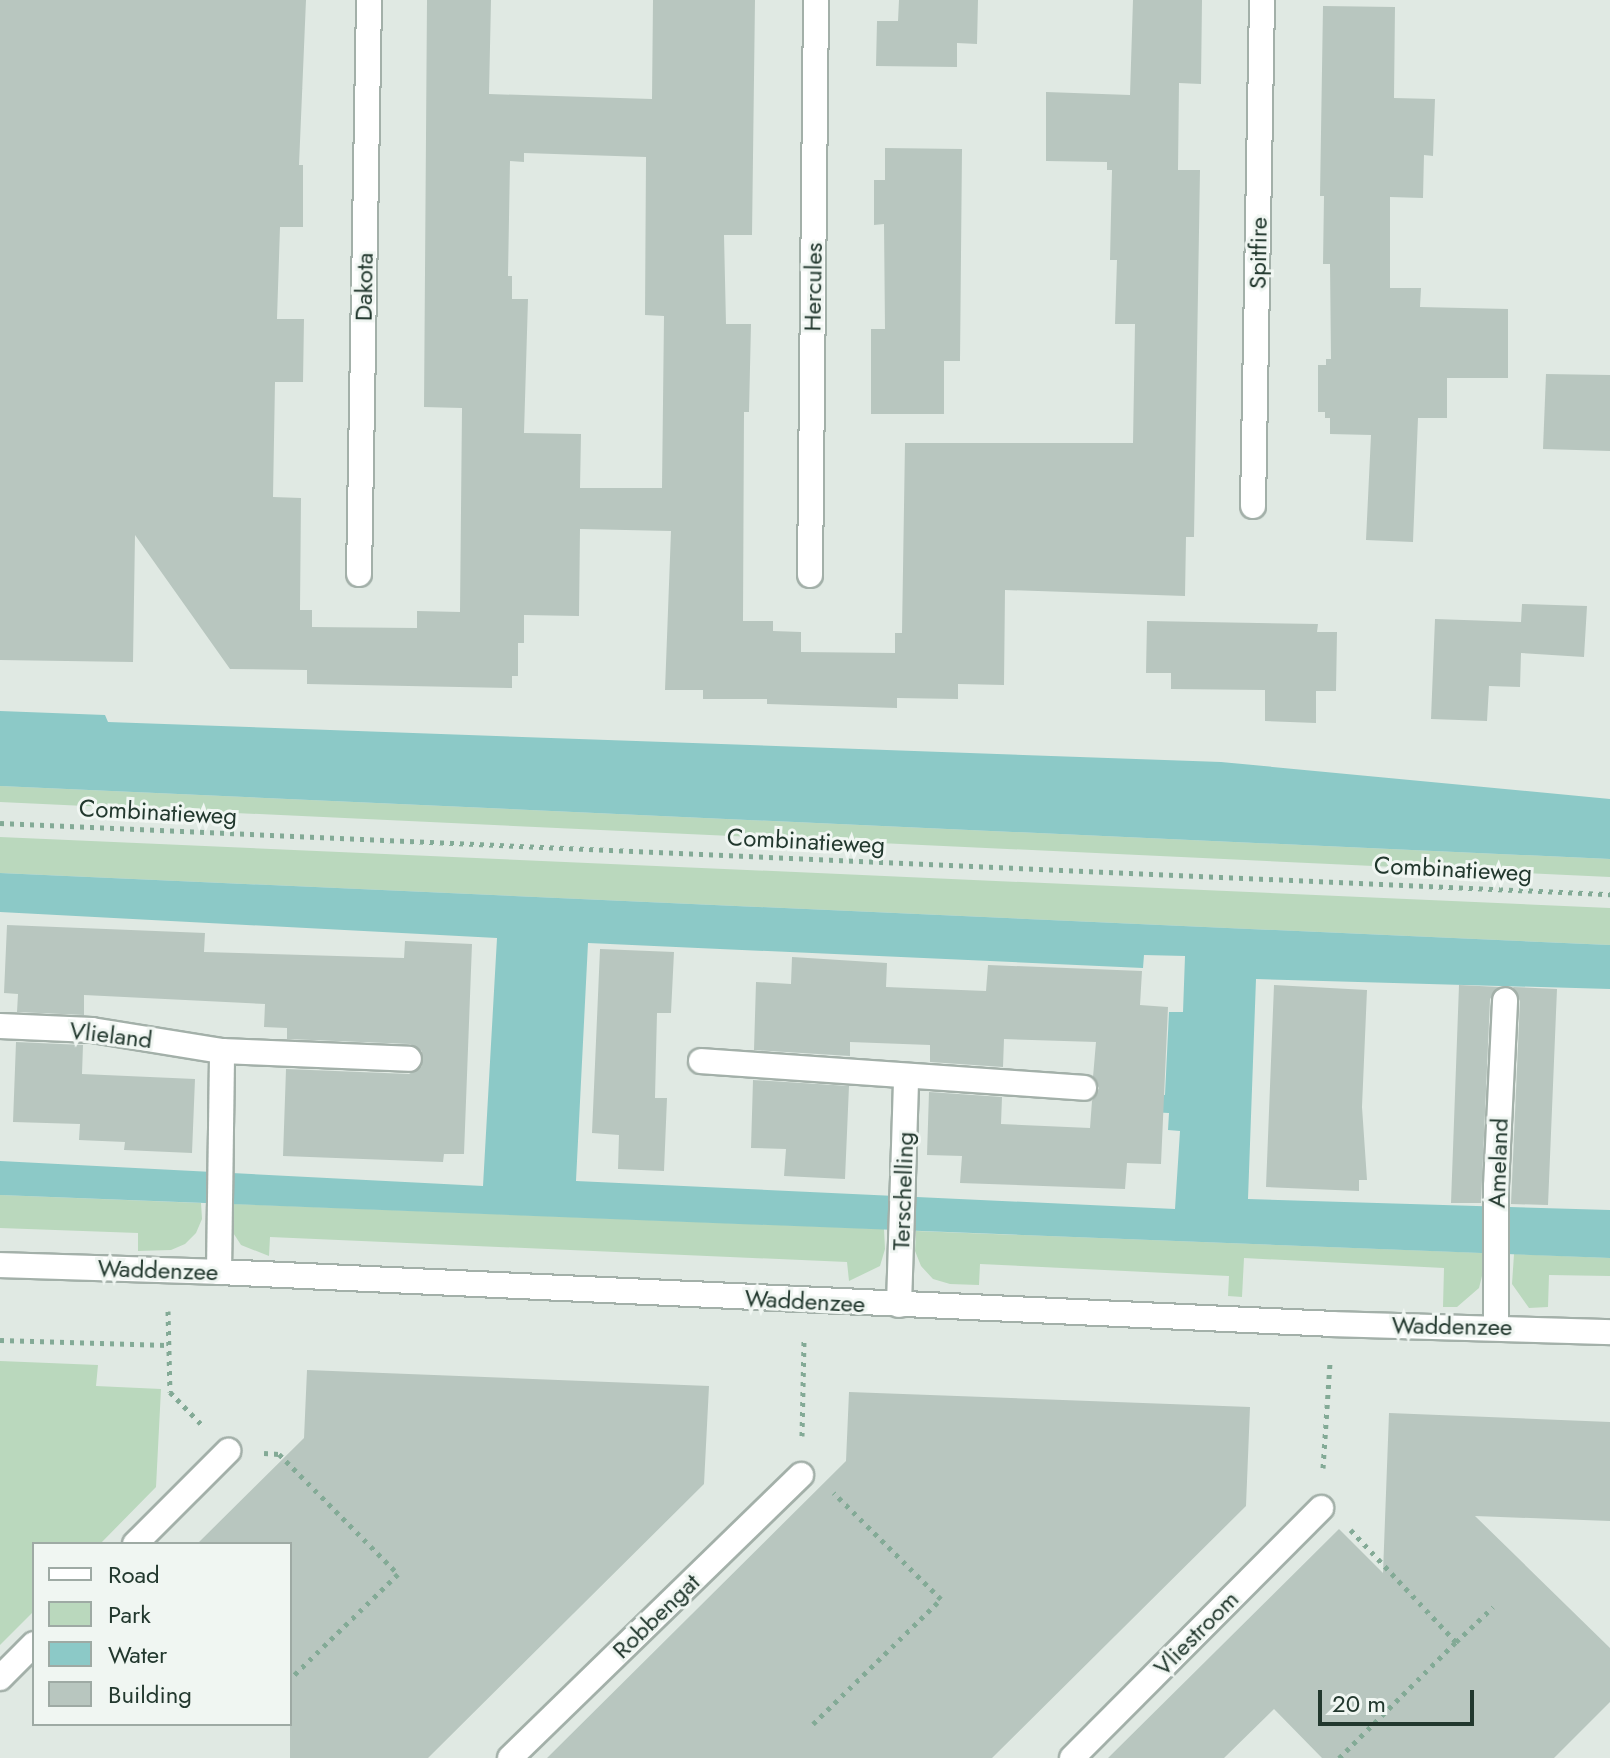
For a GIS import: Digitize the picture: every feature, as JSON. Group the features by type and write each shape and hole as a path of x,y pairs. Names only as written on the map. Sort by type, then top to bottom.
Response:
{"street":[{"name":"Dakota","path":"359,574 369,0"},
{"name":"Hercules","path":"810,575 816,0"},
{"name":"Spitfire","path":"1253,506 1262,0"},
{"name":"Ameland","path":"1496,1327 1496,1186 1505,1000"},
{"name":"Vlieland","path":"0,1026 92,1030 222,1051 409,1059"},
{"path":"219,1272 222,1051"},
{"path":"701,1061 906,1078 1084,1088"},
{"name":"Terschelling","path":"899,1305 906,1078"},
{"name":"Waddenzee","path":"0,1265 219,1272 1333,1324 1610,1332"},
{"path":"137,1542 228,1451"},
{"name":"Robbengat","path":"510,1758 812,1478"},
{"name":"Vliestroom","path":"1072,1758 1321,1508"},
{"path":"0,1678 32,1646"}],"path":[{"name":"Combinatieweg","path":"0,823 1610,894"},
{"path":"170,1270 167,1345 170,1392 228,1451 279,1454 398,1574 292,1677"},
{"path":"804,1301 812,1478 941,1599 813,1724"},
{"path":"1333,1324 1321,1508 1341,1519 1456,1642"},
{"path":"0,1340 167,1345"},
{"path":"1339,1758 1493,1607"}],"green space":[{"path":"0,786 1610,859 1610,877 0,802"},
{"path":"0,837 1610,908 1610,945 0,873"},
{"path":"0,1195 201,1203 202,1219 196,1233 185,1244 171,1250 138,1251 138,1233 0,1228"},
{"path":"234,1204 884,1229 885,1249 880,1266 849,1281 847,1262 270,1237 269,1256 241,1245 230,1228"},
{"path":"916,1231 1484,1253 1483,1272 1479,1288 1457,1307 1443,1307 1444,1268 1244,1258 1242,1297 1228,1296 1229,1276 980,1264 979,1285 950,1284 933,1279 921,1266 915,1251"},
{"path":"1514,1254 1610,1258 1610,1276 1549,1275 1548,1307 1529,1308 1512,1284"},
{"path":"0,1361 98,1365 96,1386 161,1389 156,1487 102,1542 32,1542 32,1613 0,1645"}],"water":[{"path":"0,711 105,715 108,722 1221,762 1610,799 1610,859 0,786"},
{"path":"0,873 1610,945 1610,989 1256,979 1248,1199 1610,1210 1610,1258 0,1195 0,1161 483,1186 497,938 0,912","holes":["588,943 1143,968 1144,955 1185,956 1183,1012 1169,1012 1165,1095 1127,1093 1125,1111 1169,1113 1168,1130 1180,1131 1175,1209 576,1181"]}],"building":[{"path":"0,0 306,0 299,165 303,165 303,227 280,227 277,319 304,319 303,382 275,382 273,497 301,498 300,610 312,610 312,627 417,628 417,611 460,612 462,408 424,407 427,0 491,0 489,94 652,99 653,0 755,0 752,235 724,235 726,324 751,324 749,412 744,412 743,621 773,621 773,631 801,632 801,652 895,653 895,633 902,633 905,443 1133,443 1135,324 1115,324 1117,260 1110,260 1112,170 1107,170 1107,162 1046,161 1046,92 1130,95 1133,0 1202,0 1201,84 1179,83 1178,170 1200,170 1194,537 1186,537 1185,596 1005,590 1004,685 958,684 958,699 897,698 897,708 767,704 767,699 703,699 703,690 665,690 671,531 580,529 579,616 524,615 524,643 518,643 518,676 512,676 512,688 307,684 307,670 230,669 135,535 133,662 0,660","holes":["524,153 646,157 645,315 664,316 662,488 580,488 581,434 524,433 528,299 512,299 512,276 508,276 510,161 524,162"]},
{"path":"899,0 978,0 977,44 957,43 957,67 876,66 877,21 898,21"},
{"path":"1323,6 1395,7 1394,98 1435,99 1433,156 1424,155 1423,198 1390,197 1390,288 1421,288 1420,307 1508,309 1508,378 1447,378 1447,418 1418,418 1413,542 1366,540 1371,435 1330,434 1330,418 1325,418 1325,412 1318,412 1318,365 1326,365 1326,359 1331,359 1330,264 1323,264 1324,196 1320,196"},
{"path":"885,148 962,149 960,361 944,361 944,414 871,414 871,329 885,329 884,224 874,225 874,180 885,180"},
{"path":"1546,374 1610,375 1610,451 1543,449"},
{"path":"1522,604 1587,606 1584,657 1521,653 1520,687 1489,686 1487,721 1431,719 1435,619 1521,622"},
{"path":"1147,621 1318,624 1317,632 1337,632 1336,691 1316,691 1316,723 1265,721 1265,690 1171,689 1171,673 1146,673"},
{"path":"7,925 205,933 204,952 404,958 405,941 472,944 464,1154 444,1154 443,1162 283,1156 286,1069 409,1074 422,1066 422,1051 410,1044 287,1039 287,1028 264,1027 265,1004 84,995 84,1015 17,1012 18,994 4,993"},
{"path":"600,949 674,952 671,1013 657,1013 655,1098 667,1098 664,1171 618,1169 619,1135 592,1133"},
{"path":"792,957 887,963 886,987 986,991 988,965 1142,971 1140,1005 1168,1007 1161,1164 1127,1163 1125,1189 960,1183 962,1156 927,1155 929,1092 1002,1097 1001,1124 1090,1128 1092,1101 1099,1088 1093,1077 1096,1042 1004,1039 1003,1067 930,1062 930,1045 850,1042 850,1056 754,1050 756,982 791,984"},
{"path":"1274,985 1367,990 1362,1107 1367,1180 1359,1180 1359,1191 1266,1187"},
{"path":"1459,985 1499,987 1490,999 1481,1203 1451,1203"},
{"path":"1513,987 1557,989 1548,1205 1511,1204 1520,1001"},
{"path":"16,1042 83,1045 82,1074 195,1079 192,1153 124,1150 125,1142 79,1140 80,1124 13,1122"},
{"path":"753,1080 849,1086 845,1179 784,1176 786,1149 751,1148"},
{"path":"307,1370 709,1386 704,1484 428,1758 290,1758 292,1542 199,1542 304,1438"},
{"path":"849,1392 1250,1407 1246,1506 992,1758 547,1758 846,1461"},
{"path":"1389,1413 1610,1422 1610,1521 1475,1516 1610,1648 1610,1702 1554,1758 1322,1758 1274,1709 1224,1758 1108,1758 1339,1529 1383,1573"}]}
